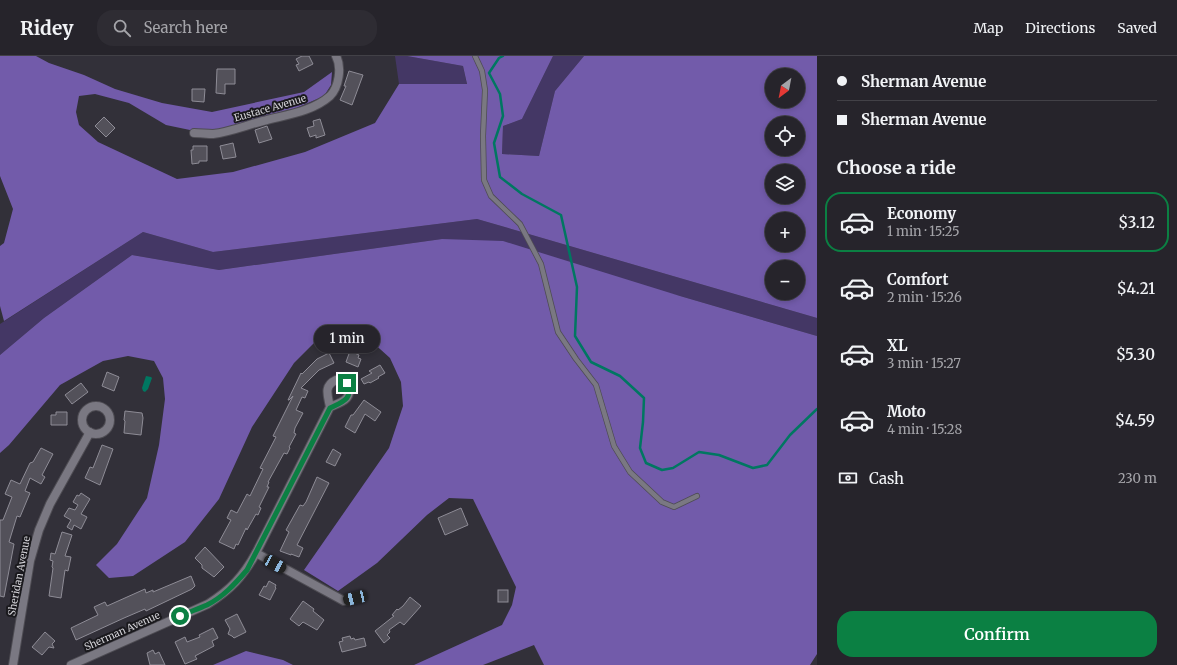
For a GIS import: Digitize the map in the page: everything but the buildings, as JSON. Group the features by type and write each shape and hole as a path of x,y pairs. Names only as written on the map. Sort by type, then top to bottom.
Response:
{"street":[{"name":"Eustace Avenue","path":"194,133 212,134 229,130 300,112 323,101 334,91 338,79 339,67 336,56"},
{"name":"Sherman Avenue","path":"71,665 208,604 233,586 247,570 330,408"},
{"name":"Sheridan Avenue","path":"13,665 30,561 39,530 52,502 90,432"},
{"path":"256,553 344,601 355,598"}],"lane":[{"path":"475,56 482,71 485,90 482,136 484,180 491,196 520,224 541,264 558,332 596,385 614,446 630,472 662,502 674,507 697,496"}],"shaded area":[{"path":"0,56 36,56 49,63 84,75 115,89 162,103 212,112 304,92 332,72 331,85 324,96 294,109 220,129 190,130 166,125 129,103 95,94 79,96 76,112 79,125 98,142 177,179 233,172 305,152 375,123 399,84 467,84 463,66 407,56 553,56 522,119 503,126 502,154 539,156 555,91 584,56 817,56 817,318 477,219 213,252 143,232 4,321 0,306 0,246 4,243 13,209 0,176"},
{"path":"395,56 407,56 463,66 467,85 399,84"},
{"path":"553,56 584,56 555,91 539,156 502,154 503,126 522,119"},
{"path":"477,219 817,318 817,336 680,296 442,239 219,270 132,255 44,318 0,355 0,324 143,232 213,252"},
{"path":"442,239 503,241 680,296 817,336 817,654 810,665 544,665 534,645 483,665 414,665 502,625 512,605 516,587 473,499 449,498 427,515 377,563 338,591 304,570 389,448 403,406 401,382 390,358 370,340 336,334 314,343 294,363 252,427 219,499 185,542 133,576 109,578 96,565 117,544 147,498 159,445 165,399 163,378 154,361 128,356 103,361 60,385 9,445 0,453 0,355 44,318 132,255 219,270"},
{"path":"146,376 152,378 148,389 145,392 142,388"},
{"path":"246,651 283,660 293,665 213,665"}],"waterway":[{"path":"503,56 499,58 489,73 500,94 503,116 494,143 500,177 522,194 561,215 577,287 575,336 591,362 620,376 644,398 640,448 646,463 662,470 673,468 699,452 719,455 753,468 767,465 790,435 817,409"}],"route":[{"path":"180,616 208,604 221,596 233,586 247,570 330,408 345,401 349,396 350,389 347,383"}]}
